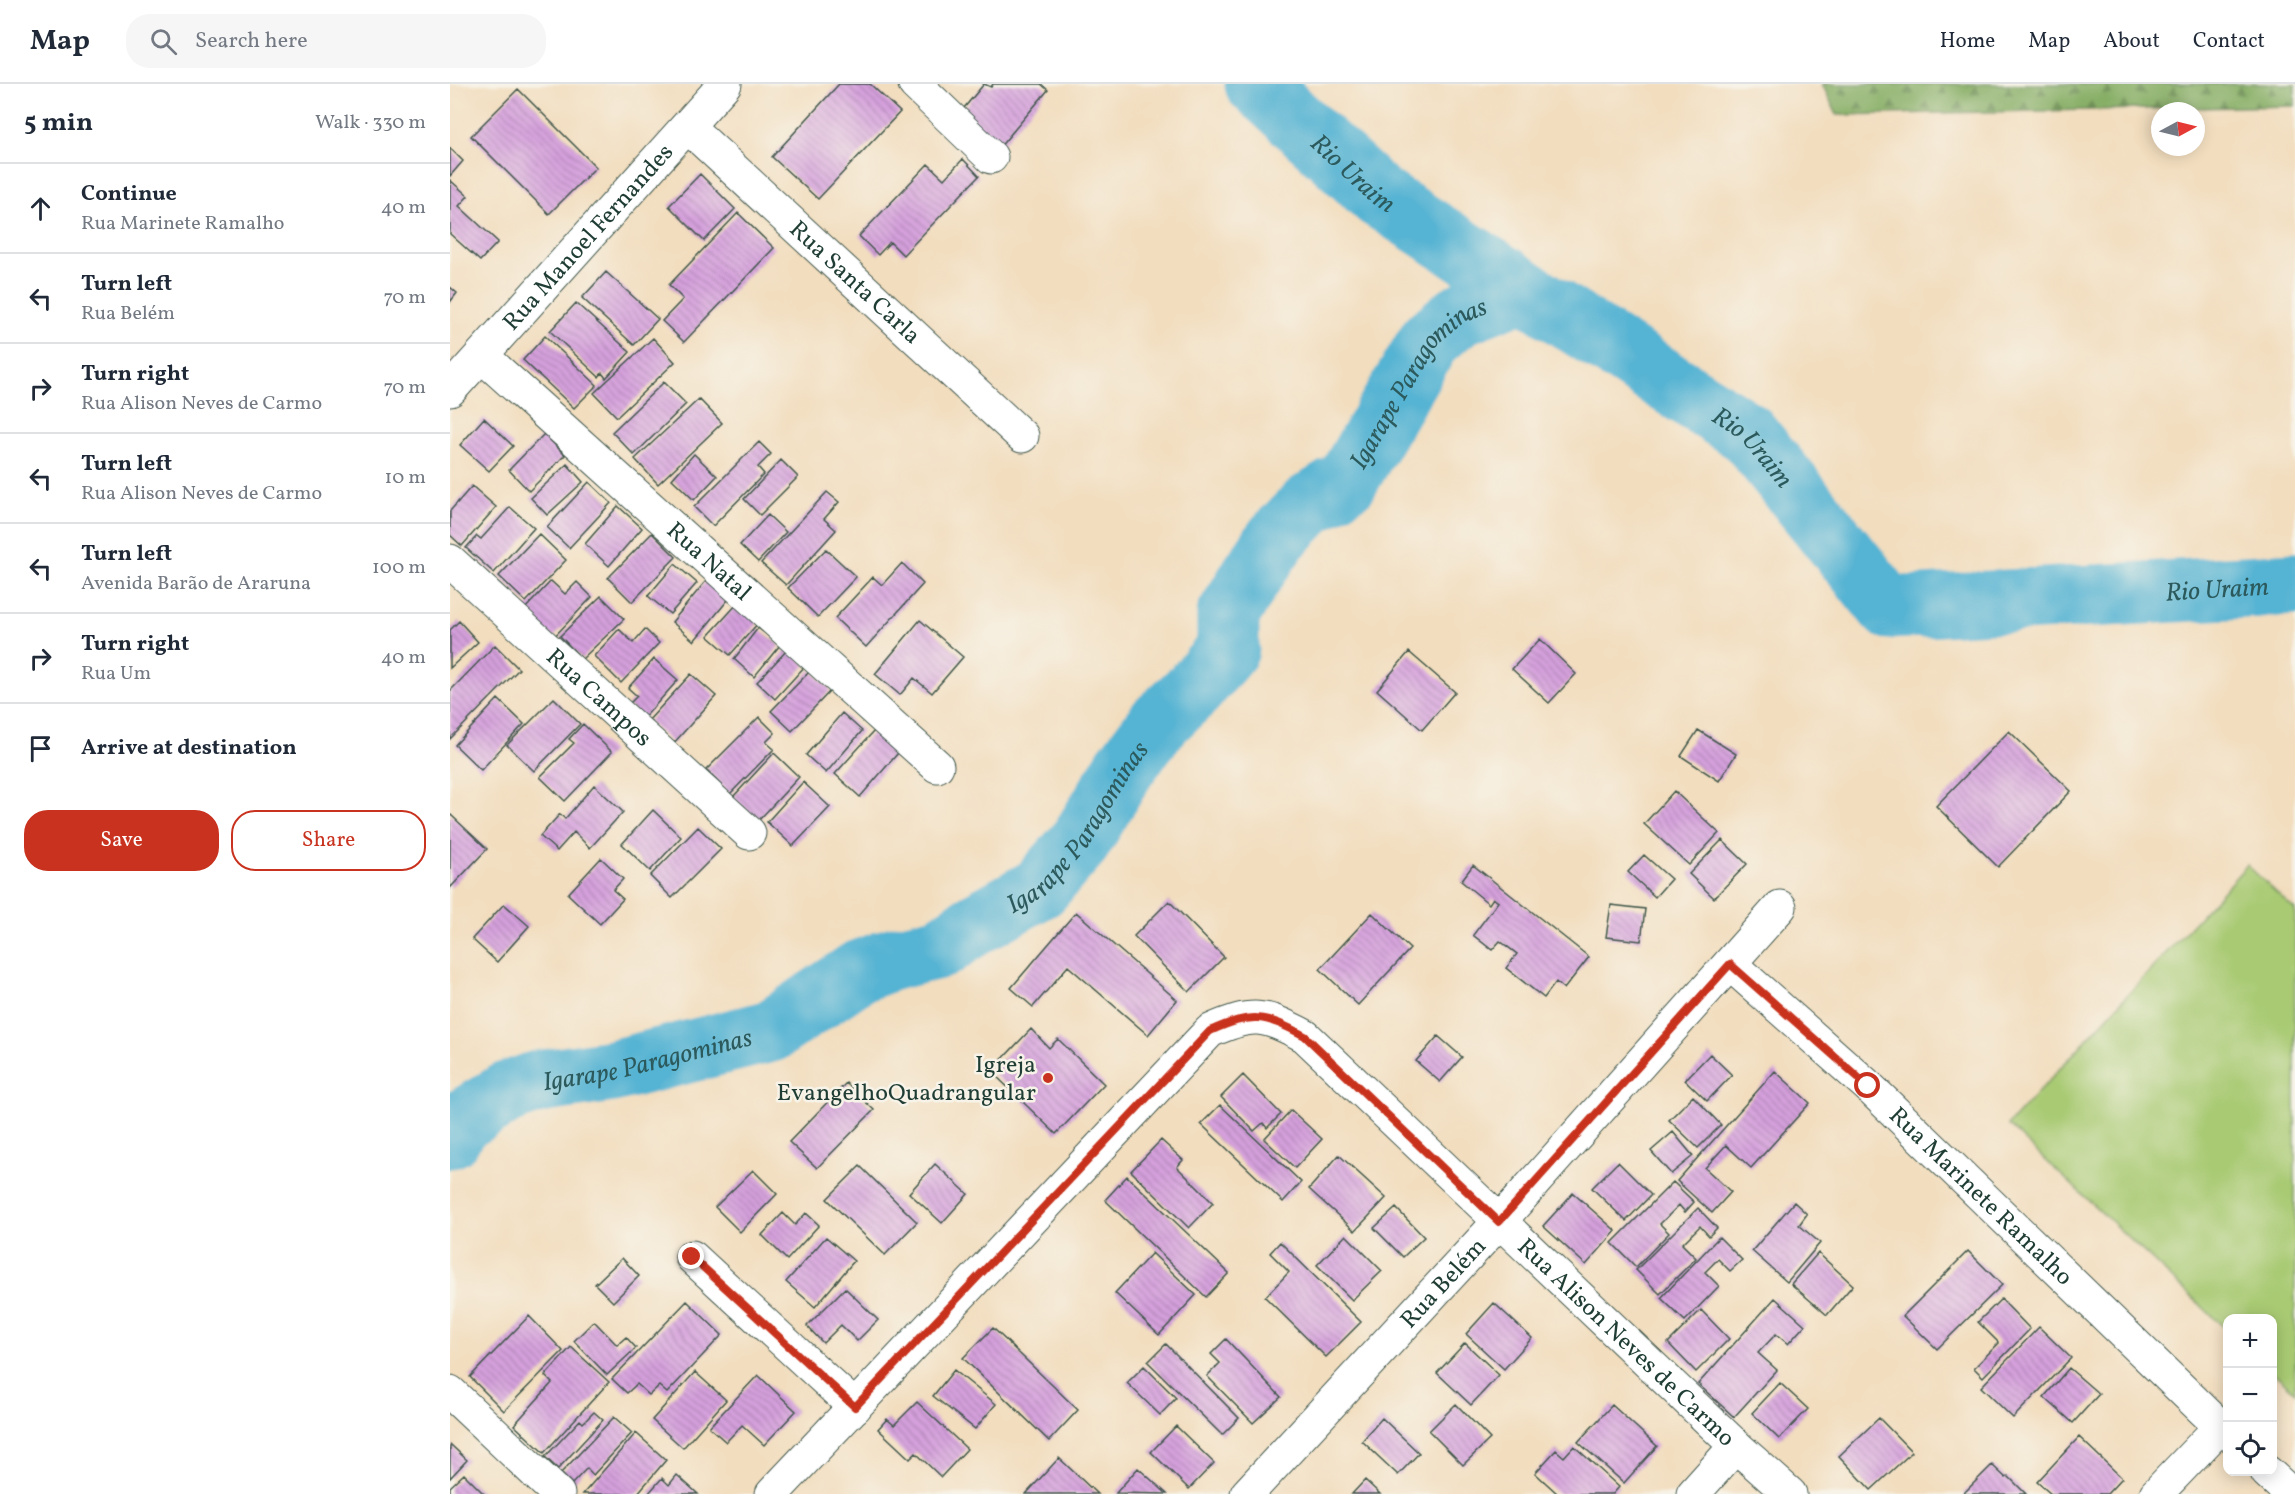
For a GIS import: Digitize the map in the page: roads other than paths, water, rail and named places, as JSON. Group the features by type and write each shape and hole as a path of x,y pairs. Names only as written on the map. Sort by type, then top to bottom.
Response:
{"street":[{"name":"Rua Manoel Fernandes","path":"450,390 725,84"},
{"path":"915,84 991,157"},
{"name":"Rua Santa Carla","path":"688,127 1022,436"},
{"name":"Rua Natal","path":"482,356 937,766"},
{"name":"Rua Campos","path":"450,561 749,834"},
{"name":"Rua Belém","path":"1247,1494 1499,1222 1780,907"},
{"name":"Rua Marinete Ramalho","path":"1730,964 1868,1086 2223,1430"},
{"name":"Rua Alison Neves de Carmo","path":"855,1407 1210,1031 1239,1018 1271,1018 1305,1036 1736,1446 1790,1494"},
{"path":"692,1257 855,1407 772,1494"},
{"path":"450,1392 558,1494"},
{"path":"2156,1494 2223,1432"},
{"path":"1693,1494 1736,1446"},
{"path":"2271,1476 2291,1494"}],"waterway":[{"name":"Rio Uraim","path":"1256,84 1379,197 1747,433 1889,608 2295,584"},
{"name":"Igarape Paragominas","path":"450,1137 458,1123 507,1093 538,1082 612,1071 771,1031 858,972 892,959 942,947 972,926 1040,888 1080,842 1125,767 1158,723 1195,688 1228,649 1228,615 1252,575 1277,538 1309,505 1347,481 1430,339 1459,315 1522,290"}],"place":[{"name":"Igreja EvangelhoQuadrangular","path":"1048,1078"}]}
